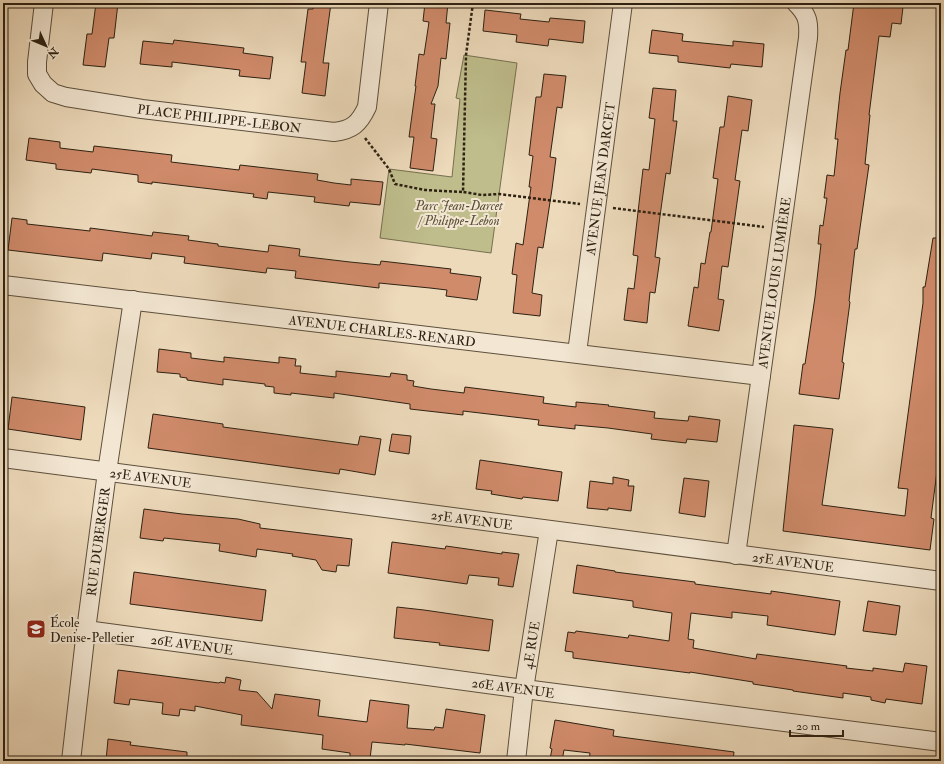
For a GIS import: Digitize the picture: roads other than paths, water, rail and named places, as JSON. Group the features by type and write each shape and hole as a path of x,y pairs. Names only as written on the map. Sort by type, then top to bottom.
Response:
{"street":[{"name":"PLACE PHILIPPE-LEBON","path":"44,3 36,62 37,74 43,84 53,93 66,97 142,109 334,132 345,131 355,125 362,117 367,107 379,3"},
{"name":"AVENUE JEAN DARCET","path":"577,353 623,3"},
{"name":"AVENUE LOUIS LUMIÈRE","path":"736,555 808,38 808,24 800,7"},
{"name":"AVENUE CHARLES-RENARD","path":"3,285 761,376"},
{"name":"RUE DUBERGER","path":"71,761 86,630 107,472 133,300"},
{"name":"25E AVENUE","path":"3,458 941,581"},
{"name":"4E RUE","path":"516,761 524,689 549,530"},
{"name":"26E AVENUE","path":"86,630 524,689 941,742"}],"place":[{"name":"École Denise-Pelletier","path":"36,629"}],"park label":[{"name":"Parc Jean-Darcet / Philippe-Lebon","path":"459,212"}]}
